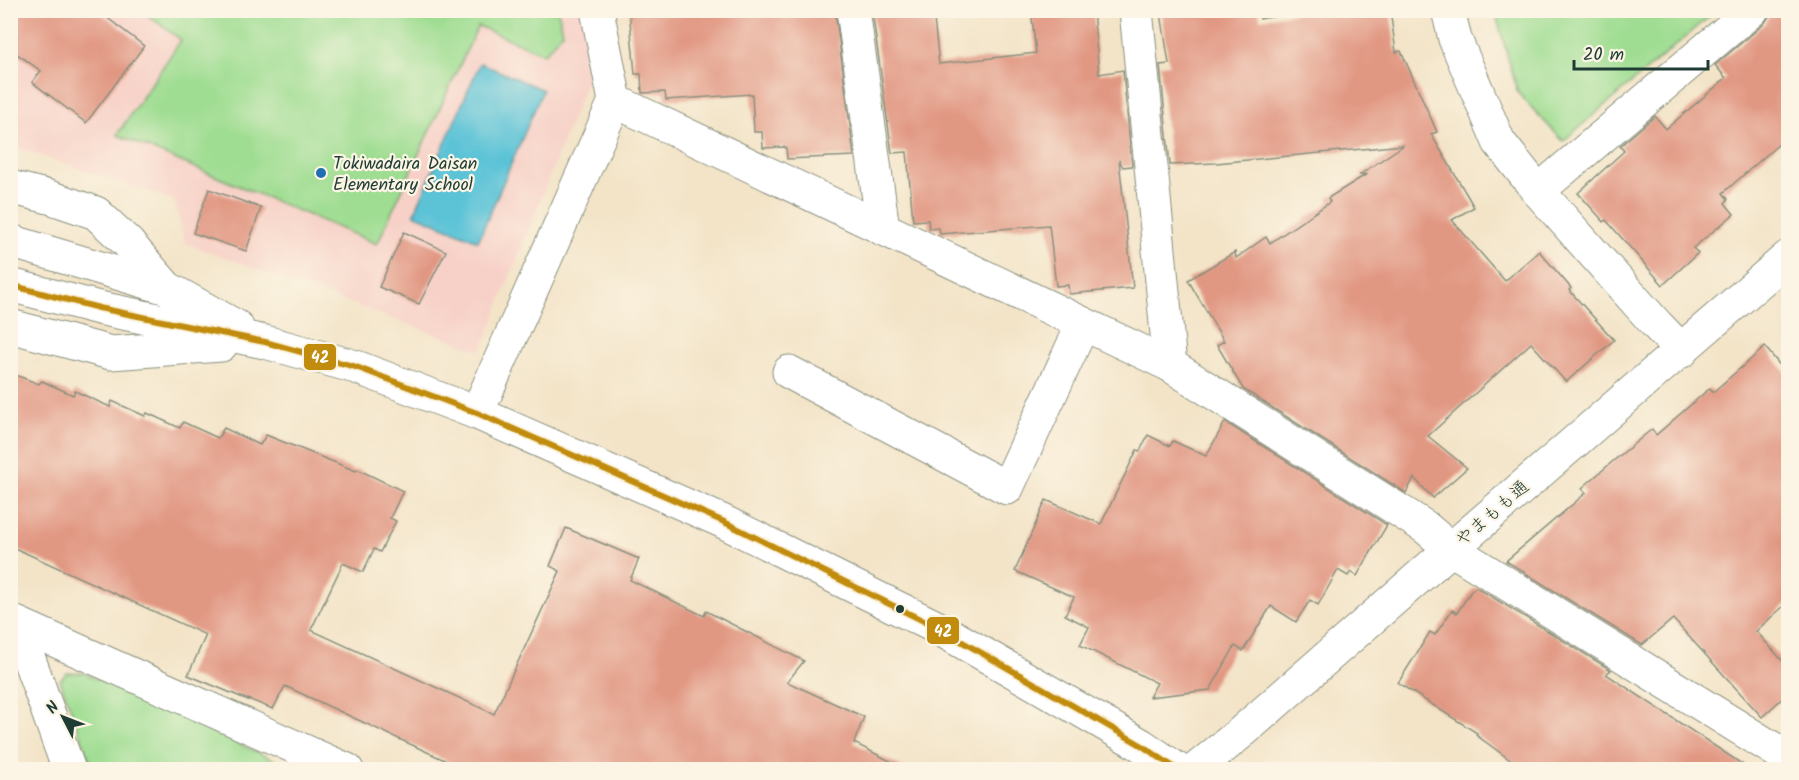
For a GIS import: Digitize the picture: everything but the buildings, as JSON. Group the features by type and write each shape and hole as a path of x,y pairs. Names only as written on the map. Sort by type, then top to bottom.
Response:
{"street":[{"path":"477,413 615,101 597,10"},
{"path":"853,10 883,229"},
{"path":"1136,10 1170,365"},
{"path":"1448,10 1455,39 1500,142 1538,192 1682,351"},
{"path":"1538,192 1752,10"},
{"path":"615,101 1170,365 1425,527 1451,549 1784,749"},
{"path":"10,187 96,213 128,243 167,288"},
{"path":"10,241 167,288 265,342"},
{"name":"やまもも通","path":"1195,770 1788,257"},
{"path":"10,285 99,308 265,342 356,367 477,413 722,521 940,629 1141,745 1178,770"},
{"path":"789,372 1007,488 1083,324"},
{"path":"10,326 111,353 265,342"},
{"path":"13,615 69,770"},
{"path":"13,615 347,770"}],"shaded area":[{"name":"Tokiwadaira Daisan Elementary School","path":"11,11 582,11 593,65 481,351 185,243 174,200 11,146"}],"green space":[{"path":"1495,10 1716,11 1563,141 1518,93"},
{"path":"142,11 558,11 563,32 544,54 478,26 377,244 117,135 181,40"},
{"path":"67,673 84,673 294,769 93,769 60,680"}],"water":[{"path":"480,63 543,90 478,241 414,214"}],"transit line":[{"name":"42","path":"10,285 99,308 265,342 356,367 477,413 722,521 940,629 1141,745 1178,770"}],"place":[{"name":"Tokiwadaira Daisan Elementary School","path":"321,173"}]}
